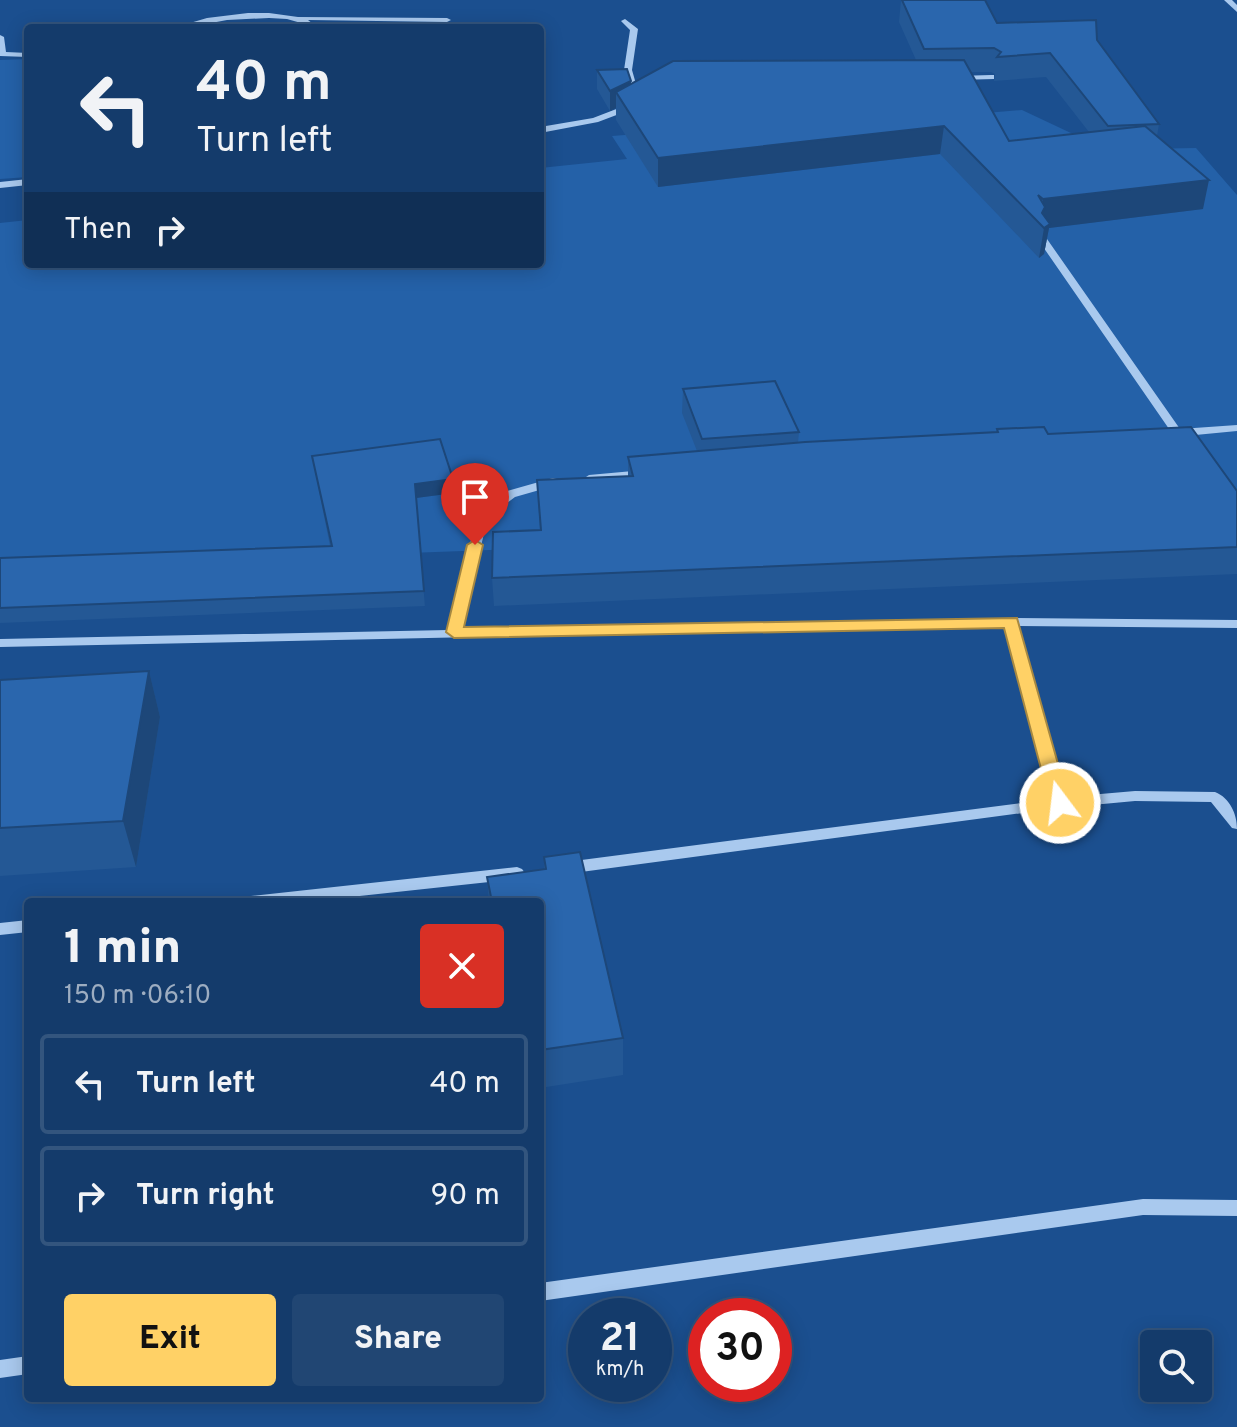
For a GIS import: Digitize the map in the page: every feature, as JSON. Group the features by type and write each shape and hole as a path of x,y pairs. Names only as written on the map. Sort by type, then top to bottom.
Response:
{"street":[{"path":"1228,0 1237,10"},
{"path":"301,18 309,24"},
{"path":"194,24 215,19 447,20"},
{"path":"544,129 595,120 627,110 642,100 628,70 634,29 625,21"},
{"path":"0,37 1,54 24,55"},
{"path":"949,78 991,77"},
{"path":"0,185 24,182"},
{"path":"1044,241 1186,444"},
{"path":"1162,434 1237,428"},
{"path":"577,480 656,473"},
{"path":"454,632 482,516 511,494 546,482 562,481"},
{"path":"1011,622 1060,803"},
{"path":"0,643 1011,622 1237,624"},
{"path":"288,898 536,871 1135,796 1215,797 1237,824"},
{"path":"0,929 24,926"},
{"path":"544,1291 1143,1207 1237,1208"},
{"path":"0,1369 24,1366"}],"shaded area":[{"path":"24,59 24,177 0,179 0,60"},
{"path":"1022,110 1073,134 1140,149 1196,148 1237,195 1237,514 542,548 0,568 0,223 24,220 24,268 544,268 544,168 627,159 612,136 905,113 962,115"}],"building":[{"path":"902,0 985,0 997,23 1096,20 1097,40 1159,124 1108,126 1050,53 997,57 1001,52 994,48 924,49"},
{"path":"964,60 1009,141 1145,126 1209,180 1043,199 1038,195 1045,207 1042,213 1050,224 1044,228 944,126 658,158 616,92 673,61"},
{"path":"627,69 631,81 610,91 597,70"},
{"path":"775,381 799,432 702,439 683,389"},
{"path":"1044,427 1048,434 1191,427 1237,491 1237,547 492,578 493,532 541,530 537,480 633,476 628,457"},
{"path":"440,439 453,479 415,484 424,591 0,608 0,558 332,546 312,456"},
{"path":"149,671 123,821 0,828 0,680"},
{"path":"580,852 623,1038 544,1049 544,898 491,898 487,877 546,869 544,857"}],"route":[{"path":"475,545 454,632 1011,622 1060,803"}]}
